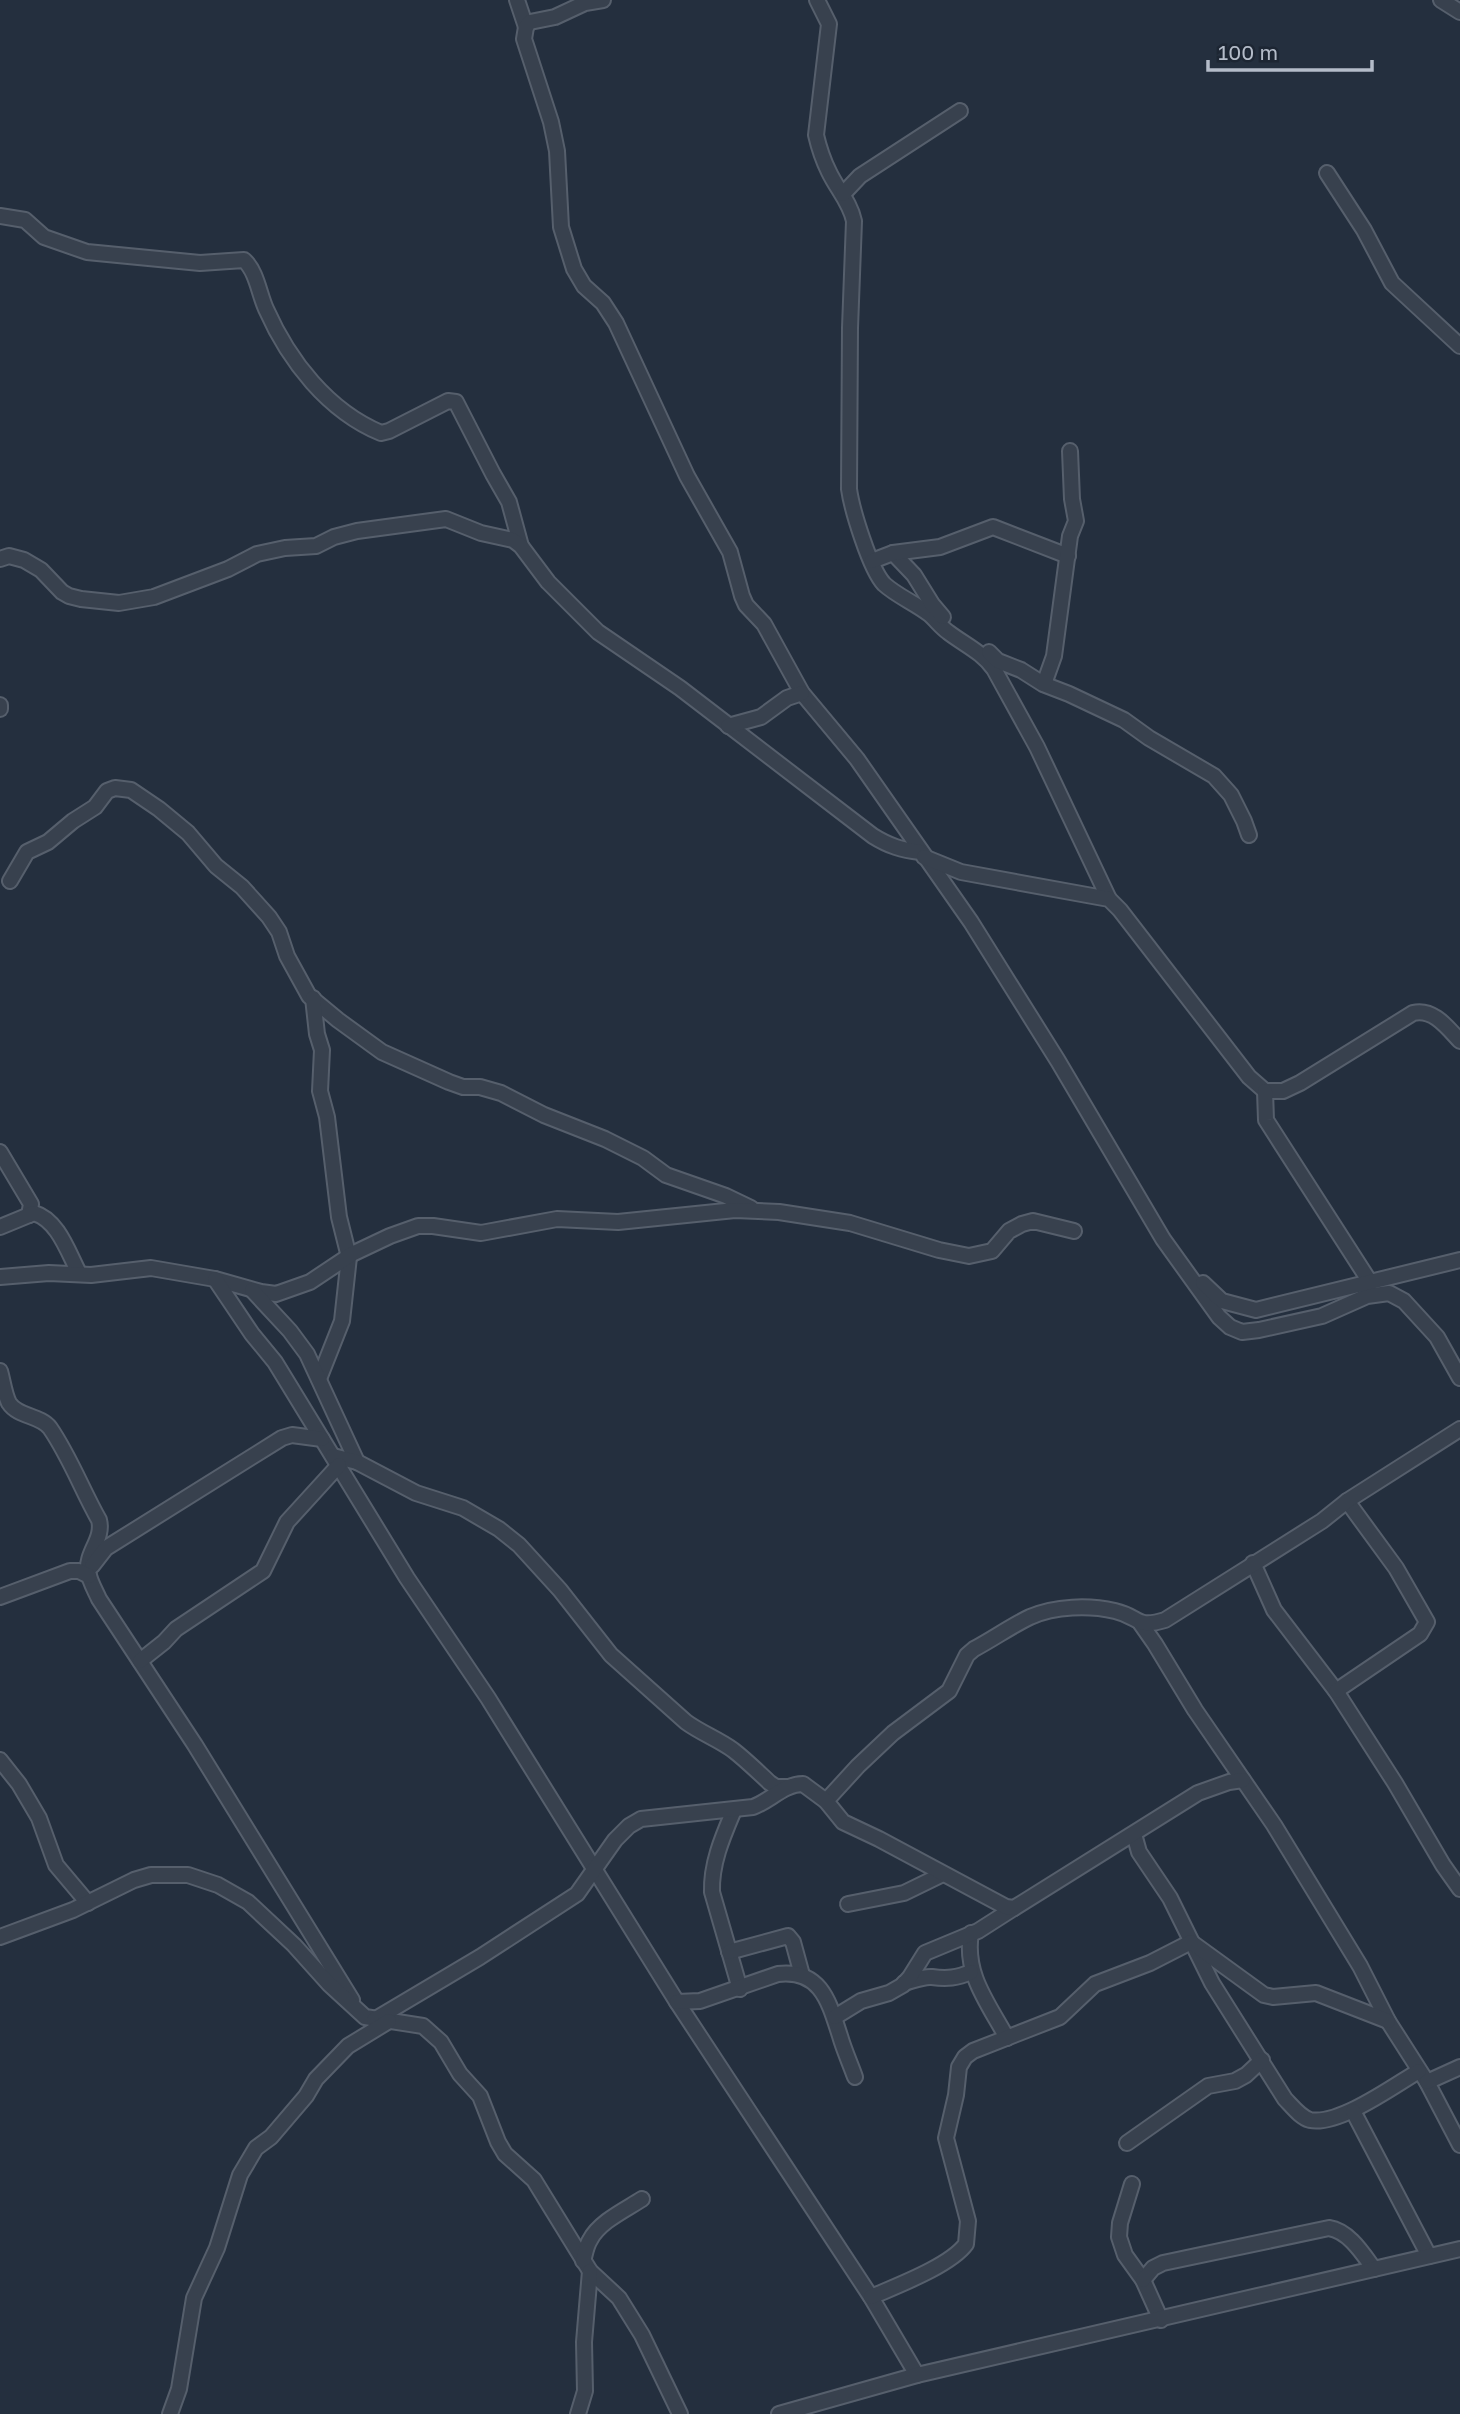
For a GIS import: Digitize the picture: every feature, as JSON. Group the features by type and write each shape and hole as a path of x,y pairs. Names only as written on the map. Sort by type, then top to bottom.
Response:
{"street":[{"path":"517,0 526,27 524,39 551,122 557,150 561,226 573,269 584,286 603,303 616,323 687,476 730,552 741,596 764,624 802,693 858,759 921,854 971,922 1058,1061 1163,1239 1219,1317 1230,1327 1242,1332 1259,1330 1322,1316 1367,1296 1389,1293 1404,1301 1437,1336 1460,1378"},
{"path":"526,27 536,20 555,17 577,5 603,0"},
{"path":"817,0 829,24 816,135 829,173 852,209 854,221 850,328 851,509 883,583 987,659 1037,747 1109,899 1249,1077 1265,1091 1283,1091 1300,1083 1413,1013 1432,1013 1460,1041"},
{"path":"1441,0 1460,12"},
{"path":"843,194 860,176 960,111"},
{"path":"1327,173 1364,230 1392,283 1460,345"},
{"path":"0,216 25,220 44,237 87,253 201,263 244,260 250,267 265,309 295,358 317,390 341,409 382,433 448,401 456,402 509,502 521,546"},
{"path":"1044,684 1054,656 1070,536 1076,521 1070,452"},
{"path":"0,559 9,556 24,560 41,570 69,596 120,603 154,597 228,569 257,554 285,548 316,546 334,537 357,531 446,519 481,533 513,540 521,546 548,582 598,632 680,688 888,846 921,854 961,872 1109,899"},
{"path":"872,561 893,553 940,547 993,527 1068,556"},
{"path":"893,553 914,575 937,611 958,632 978,640 998,662 1021,670 1044,684 1124,720 1214,776 1231,795 1249,835"},
{"path":"728,726 761,717 787,698 802,693"},
{"path":"10,881 27,852 48,842 95,807 107,791 115,788 131,790 188,833 216,866 242,887 269,917 279,932 287,956 313,999 382,1052 463,1087 480,1087 501,1093 544,1115 606,1139 643,1158 666,1175 726,1196 752,1209"},
{"path":"313,999 317,1034 322,1050 320,1091 327,1117 339,1217 349,1256 342,1321 319,1379"},
{"path":"1265,1091 1266,1120 1370,1282"},
{"path":"0,1152 32,1204 29,1214"},
{"path":"0,1278 49,1273 91,1275 151,1268 215,1279 276,1294 310,1282 349,1256 418,1226 481,1233 557,1219 618,1222 752,1209 850,1223 939,1250 969,1256 992,1251 1009,1231 1033,1221 1074,1231"},
{"path":"0,1227 29,1214 39,1214 54,1226 79,1273"},
{"path":"1163,1239 1211,1292 1231,1304 1256,1310 1460,1259"},
{"path":"215,1279 251,1334 275,1362 407,1578 488,1698 677,2002 871,2297 917,2375"},
{"path":"252,1290 300,1343 357,1462"},
{"path":"0,1371 6,1395 13,1408 41,1420 49,1427 99,1520 101,1528 91,1554 89,1574 99,1599 323,1949 359,2012"},
{"path":"1156,1644 1158,1629 1166,1620 1460,1429"},
{"path":"89,1574 106,1548 282,1438 292,1435 322,1439"},
{"path":"336,1461 357,1462 416,1493 463,1508 499,1529 519,1545 560,1590 611,1655 686,1722 734,1751 776,1787 788,1787"},
{"path":"141,1661 176,1629 263,1571 287,1522 336,1461"},
{"path":"1336,1691 1420,1634 1427,1622 1396,1568 1347,1501"},
{"path":"1253,1563 1274,1610 1336,1691 1460,1889"},
{"path":"2,1592 70,1571 89,1574"},
{"path":"826,1801 893,1733 949,1691 967,1655 1032,1616 1060,1609 1085,1607 1116,1611 1129,1616 1140,1624 1156,1644 1195,1710 1274,1825 1360,1966 1388,2021 1423,2077 1460,2145"},
{"path":"1140,1624 1148,1625 1166,1620"},
{"path":"0,1760 19,1784 39,1818 56,1865 88,1903"},
{"path":"835,2017 861,2001 889,1993 911,1977 925,1953 971,1933 1014,1908 1198,1793 1228,1782 1243,1780"},
{"path":"374,2020 480,1957 577,1894 615,1840 641,1819 734,1810 764,1803 797,1784 807,1786 826,1801 843,1822 1006,1907 1014,1908"},
{"path":"734,1810 711,1877 712,1892 740,1989"},
{"path":"1134,1834 1139,1852 1170,1898 1212,1983 1285,2099 1298,2113 1310,2120 1353,2111 1423,2077 1460,2067"},
{"path":"848,1904 904,1893 943,1874"},
{"path":"3,1932 73,1910 134,1880 151,1875 188,1875 218,1885 248,1902 359,2012 374,2020 423,2026 441,2042 460,2074 480,2096 505,2154 534,2180 587,2266 620,2298 642,2335 680,2414"},
{"path":"971,1933 968,1950 971,1972 1007,2038"},
{"path":"729,1952 788,1936 793,1942 802,1975"},
{"path":"1191,1942 1264,1995 1273,1997 1317,1993 1388,2021"},
{"path":"871,2297 918,2277 966,2244 968,2221 946,2138 959,2067 965,2057 973,2051 1059,2017 1095,1984 1150,1963 1191,1942"},
{"path":"904,1983 931,1977 939,1980 953,1978 971,1972"},
{"path":"677,2002 699,2001 778,1975 802,1975 818,1986 835,2017 855,2077"},
{"path":"170,2414 179,2389 194,2298 217,2248 240,2175 256,2148 271,2137 306,2096 312,2083 348,2046 389,2021"},
{"path":"1126,2143 1208,2087 1236,2081 1262,2060"},
{"path":"1353,2111 1429,2256"},
{"path":"1132,2184 1120,2223 1119,2237 1125,2255 1143,2280 1161,2320"},
{"path":"578,2414 585,2391 584,2342 589,2241 602,2226 642,2199"},
{"path":"1143,2280 1153,2268 1163,2263 1329,2228 1342,2232 1374,2269"},
{"path":"779,2414 917,2375 1460,2249"}]}
